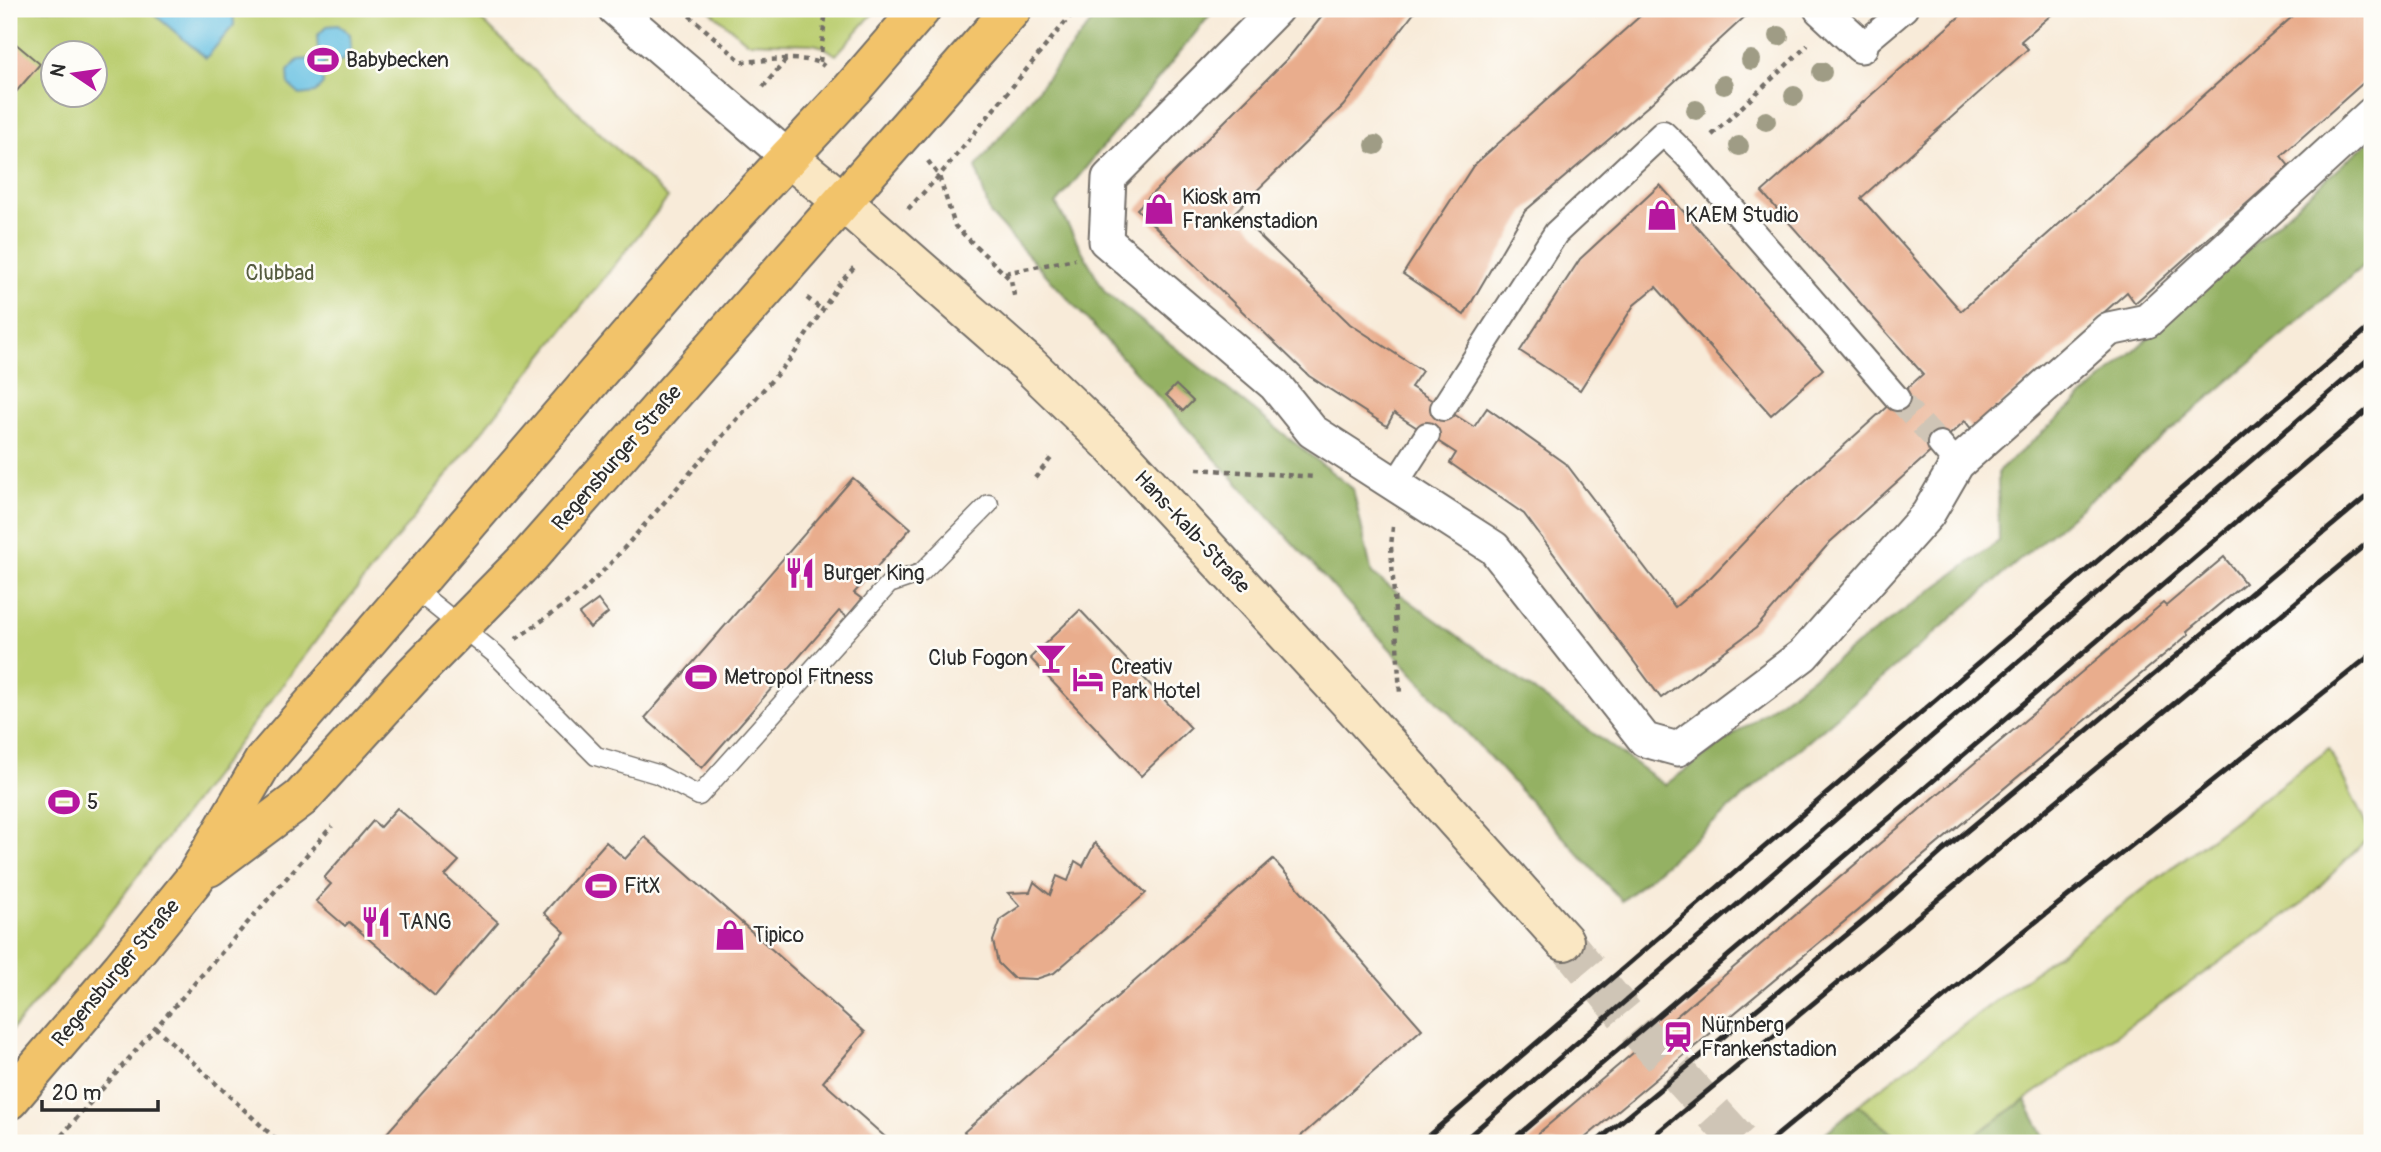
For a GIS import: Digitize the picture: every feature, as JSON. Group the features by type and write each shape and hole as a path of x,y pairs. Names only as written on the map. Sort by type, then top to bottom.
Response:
{"main road":[{"name":"Regensburger Straße","path":"9,1100 195,878 263,762 690,265 852,89 921,9"},
{"name":"Regensburger Straße","path":"195,878 300,798 371,720 561,523 1012,9"},
{"name":"Hans-Kalb-Straße","path":"788,157 1029,365 1114,447 1365,719 1564,941"}],"street":[{"path":"615,9 788,157"},
{"path":"1276,9 1109,178 1106,241 1275,385 1312,431 1494,548 1645,740 1678,749 1803,655 1928,514 1948,454 2109,329 2147,321 2372,114"},
{"path":"1827,15 1861,46 1905,9"},
{"path":"1443,408 1556,233 1663,133 1688,157 1897,398"},
{"path":"1396,483 1427,435"}],"lane":[{"path":"413,588 495,654 596,756 657,774 699,796 889,584 921,573 989,503"}],"path":[{"path":"820,62 826,9"},
{"path":"1016,304 1011,280 955,226 939,176 1076,9"},
{"path":"1688,157 1827,15"},
{"path":"763,87 787,60"},
{"path":"1004,273 1072,261 1106,241"},
{"path":"807,297 822,310"},
{"path":"1035,478 1052,457"},
{"path":"1198,469 1317,477"},
{"path":"1391,546 1400,694"},
{"path":"155,1027 280,1143"},
{"path":"337,1143 341,1138 347,1143"}],"green space":[{"name":"Clubbad","path":"9,9 470,9 668,198 335,616 87,943 9,1033"},
{"path":"708,9 877,9 836,55 813,44 747,42"},
{"path":"1102,9 1215,9 1056,204 1105,292 1353,489 1372,574 1665,785 1999,541 1998,472 2372,138 2372,258 1622,901 990,214 976,167"},
{"path":"2329,749 2371,835 2304,902 1964,1143 1904,1143 1858,1105"},
{"path":"2025,1100 2047,1143 1964,1143"},
{"path":"1858,1105 1904,1143 1816,1141"}],"water":[{"path":"148,9 233,9 234,25 206,58"},
{"name":"Babybecken","path":"338,25 350,34 351,49 342,61 328,60 321,68 323,84 315,93 300,95 289,85 288,71 298,60 311,59 318,51 317,36 327,26"}],"building":[{"path":"1328,9 1417,9 1343,106 1235,212 1350,324 1422,371 1411,387 1474,427 1487,408 1567,465 1675,607 1710,578 1786,498 1923,374 1762,192 1968,9 2058,9 2021,41 2028,49 1861,198 1961,311 2301,9 2372,9 2372,75 2281,156 2289,166 2135,303 2127,292 1972,430 1965,421 1830,542 1756,628 1661,698 1524,514 1450,463 1456,453 1394,413 1387,426 1309,376 1137,209 1289,57"},
{"path":"1648,9 1747,9 1750,12 1648,106 1525,211 1464,315 1403,274 1473,166"},
{"path":"9,38 38,62 38,66 9,100"},
{"path":"1660,185 1823,369 1771,415 1656,287 1634,305 1580,390 1520,351 1580,259"},
{"path":"1176,385 1193,401 1183,411 1166,395"},
{"path":"853,478 911,528 854,593 862,599 847,617 839,611 702,768 645,718"},
{"path":"2224,557 2245,583 2187,631 2189,634 1579,1143 1527,1143 2163,603 2166,606"},
{"path":"598,600 608,613 590,628 579,614"},
{"path":"1080,610 1191,728 1141,776 1030,658"},
{"path":"397,808 459,861 445,876 498,922 435,996 349,922 345,926 316,901 331,884 324,878 373,821 380,827"},
{"path":"645,837 865,1032 823,1082 892,1143 378,1143 565,932 544,913 606,842 625,859"},
{"path":"1095,843 1146,893 1054,973 1036,979 1013,978 998,963 993,941 1001,919 1020,906 1008,893 1030,892 1034,882 1050,895 1057,876 1068,881 1075,861 1083,866"},
{"path":"1273,859 1422,1029 1293,1143 974,1143 964,1132"}],"tunnel":[{"path":"1897,398 1940,444"},
{"path":"1564,941 1637,1029 1741,1143"}],"railway":[{"path":"1420,1143 2372,325"},
{"path":"1461,1143 2372,356"},
{"path":"1509,1143 2372,406"},
{"path":"1595,1143 1884,904 1943,851 2372,492"},
{"path":"1645,1143 2372,539"},
{"path":"1768,1143 2013,940 2372,654"}],"place":[{"name":"Babybecken","path":"323,60"},
{"name":"Kiosk am Frankenstadion","path":"1159,209"},
{"name":"KAEM Studio","path":"1662,215"},
{"name":"Burger King","path":"800,573"},
{"name":"Club Fogon","path":"1051,658"},
{"name":"Metropol Fitness","path":"701,677"},
{"name":"Creativ Park Hotel","path":"1088,679"},
{"name":"5","path":"64,802"},
{"name":"FitX","path":"601,886"},
{"name":"TANG","path":"376,922"},
{"name":"Tipico","path":"730,935"},
{"name":"Nürnberg Frankenstadion","path":"1678,1037"}]}
